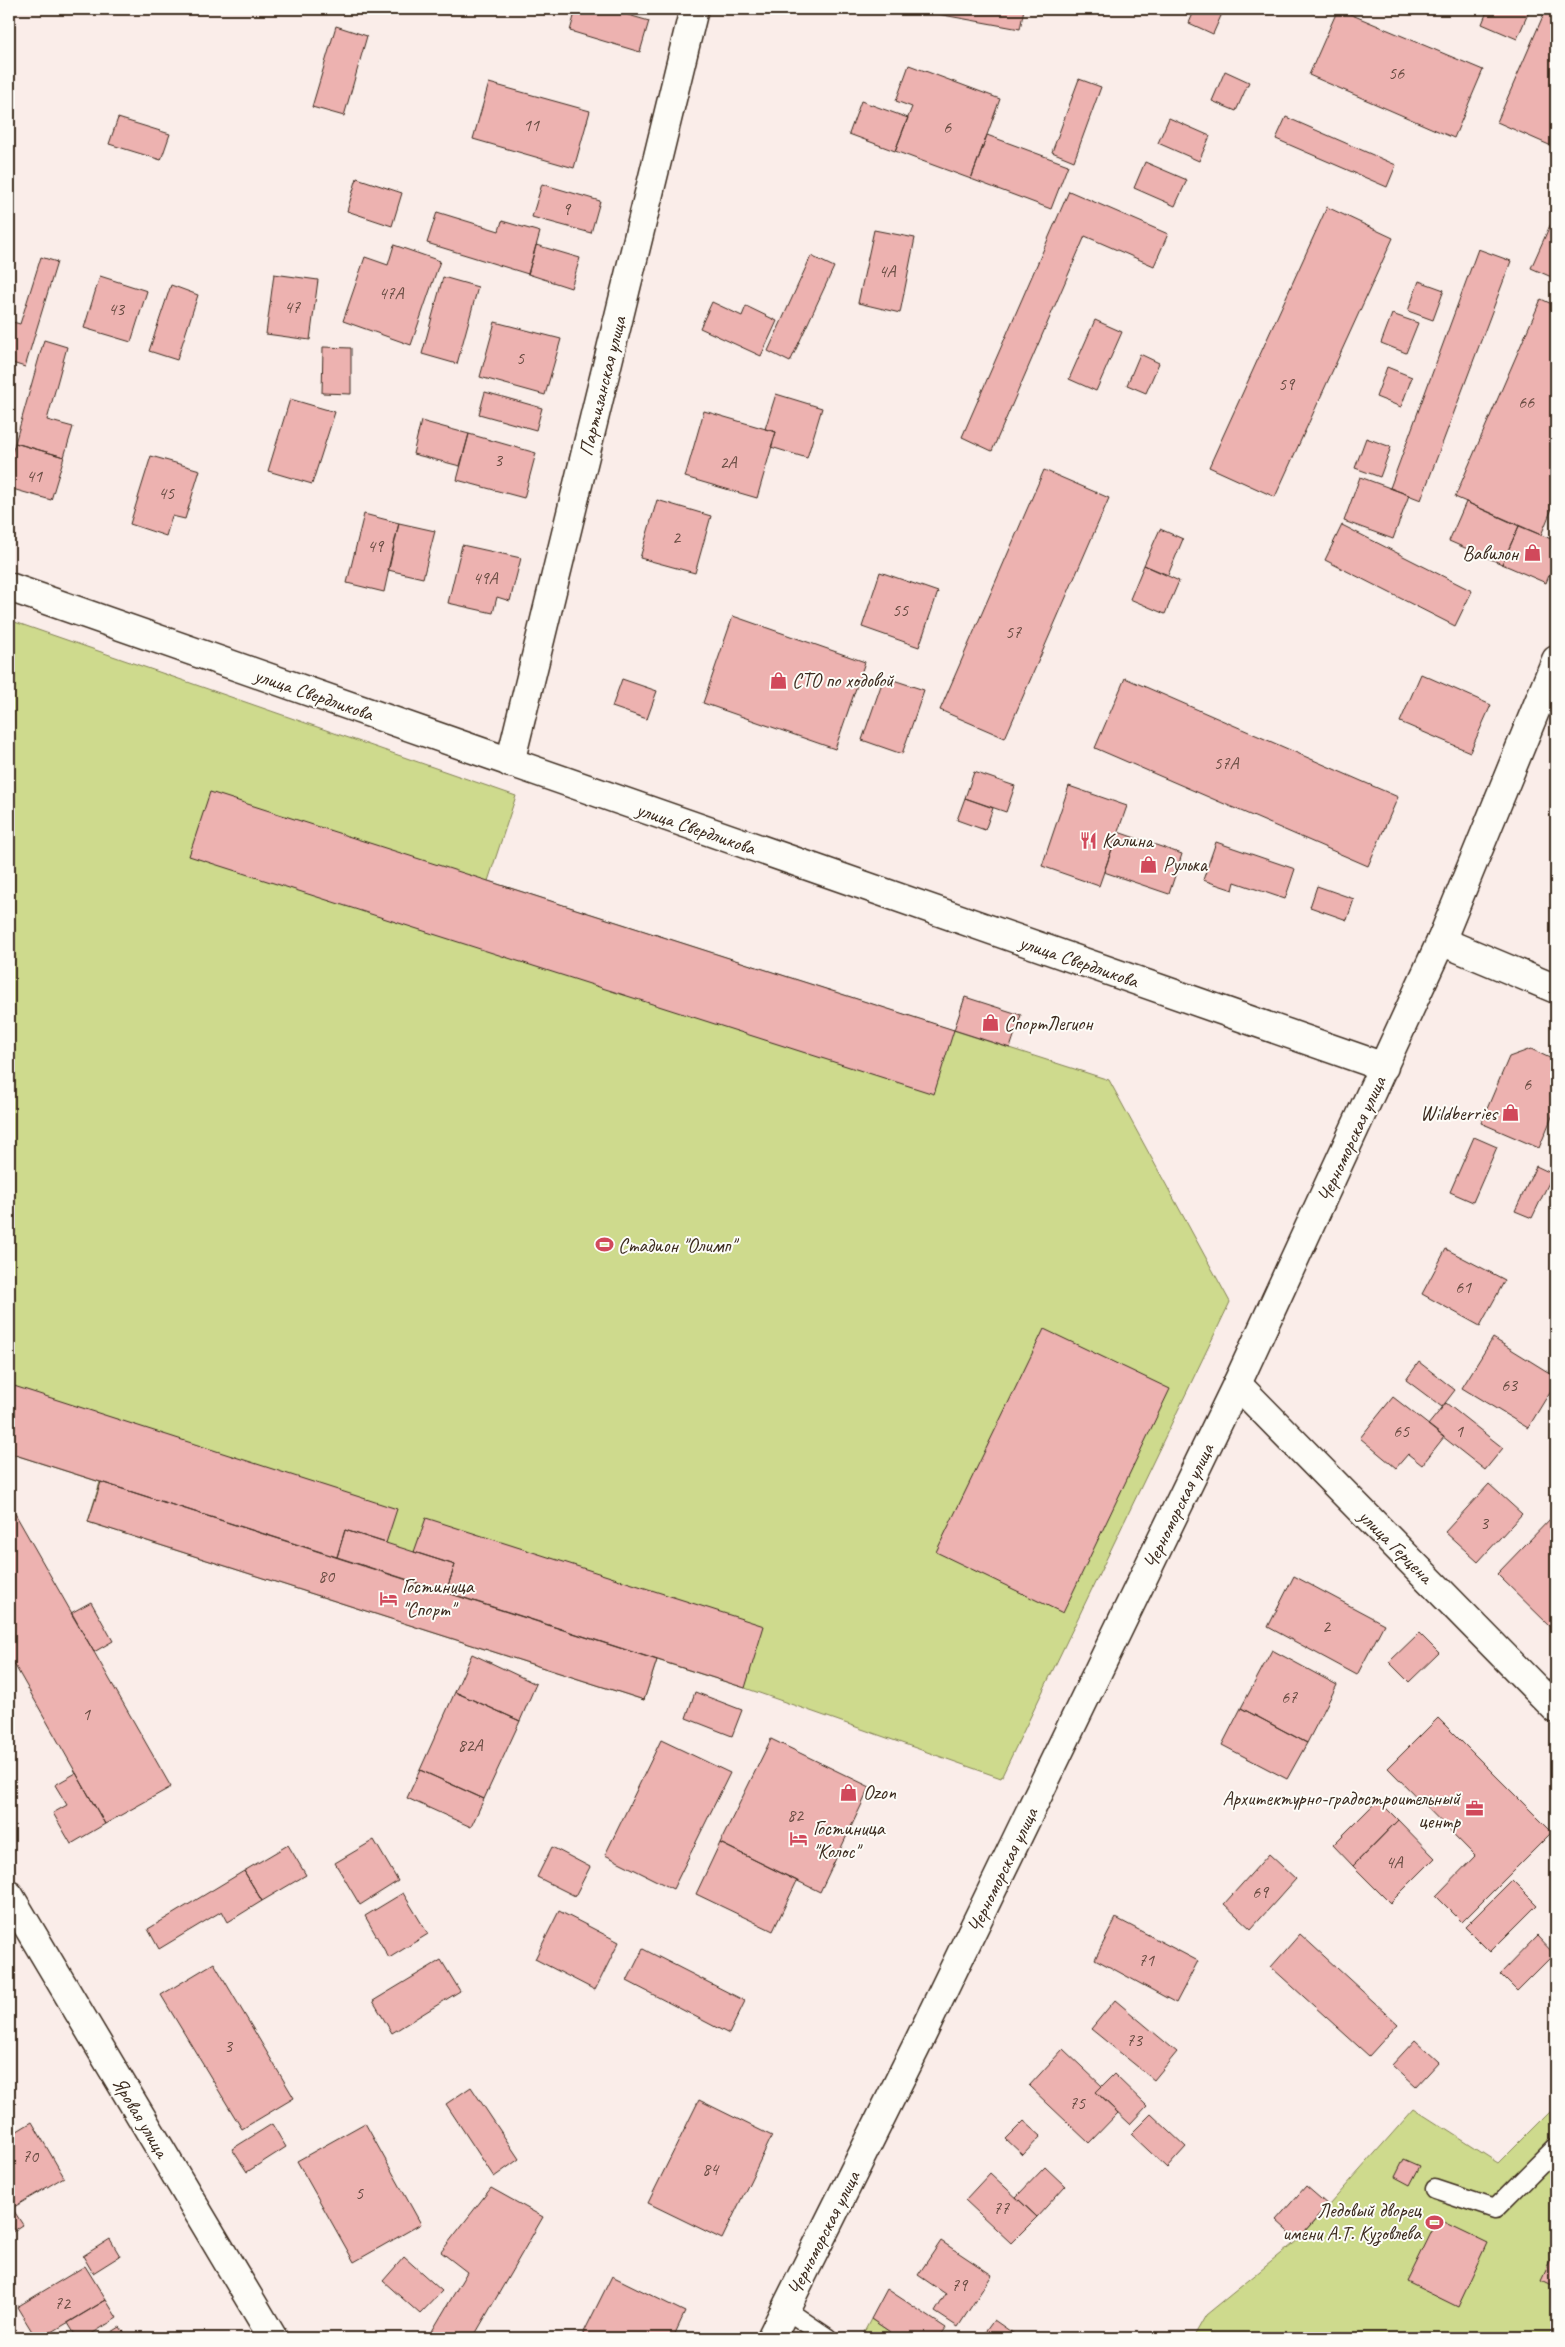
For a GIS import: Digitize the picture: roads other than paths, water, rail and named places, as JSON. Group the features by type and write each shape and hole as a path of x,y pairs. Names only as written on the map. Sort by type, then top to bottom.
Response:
{"street":[{"name":"Партизанская улица","path":"510,763 694,9"},
{"name":"улица Свердликова","path":"9,587 1384,1067"},
{"name":"Черноморская улица","path":"770,2338 917,2045 1237,1384 1441,941 1556,660"},
{"path":"1441,941 1556,989"},
{"name":"улица Герцена","path":"1237,1384 1556,1709"},
{"name":"Яровая улица","path":"9,1895 273,2338"}],"lane":[{"path":"1435,2189 1496,2209 1556,2148"},
{"path":"785,2309 828,2338"}],"place":[{"name":"Вавилон","path":"1532,553"},
{"name":"СТО по ходовой","path":"778,680"},
{"name":"Калина","path":"1088,840"},
{"name":"Рулька","path":"1149,864"},
{"name":"СпортЛегион","path":"990,1023"},
{"name":"Wildberries","path":"1511,1113"},
{"name":"Стадион \"Олимп\"","path":"604,1245"},
{"name":"Гостиница \"Спорт\"","path":"388,1598"},
{"name":"Ozon","path":"849,1792"},
{"name":"Архитектурно-градостроительный центр","path":"1474,1809"},
{"name":"Гостиница \"Колос\"","path":"799,1839"},
{"name":"Ледовый дворец имени А.Т. Кузовлева","path":"1435,2222"}]}
